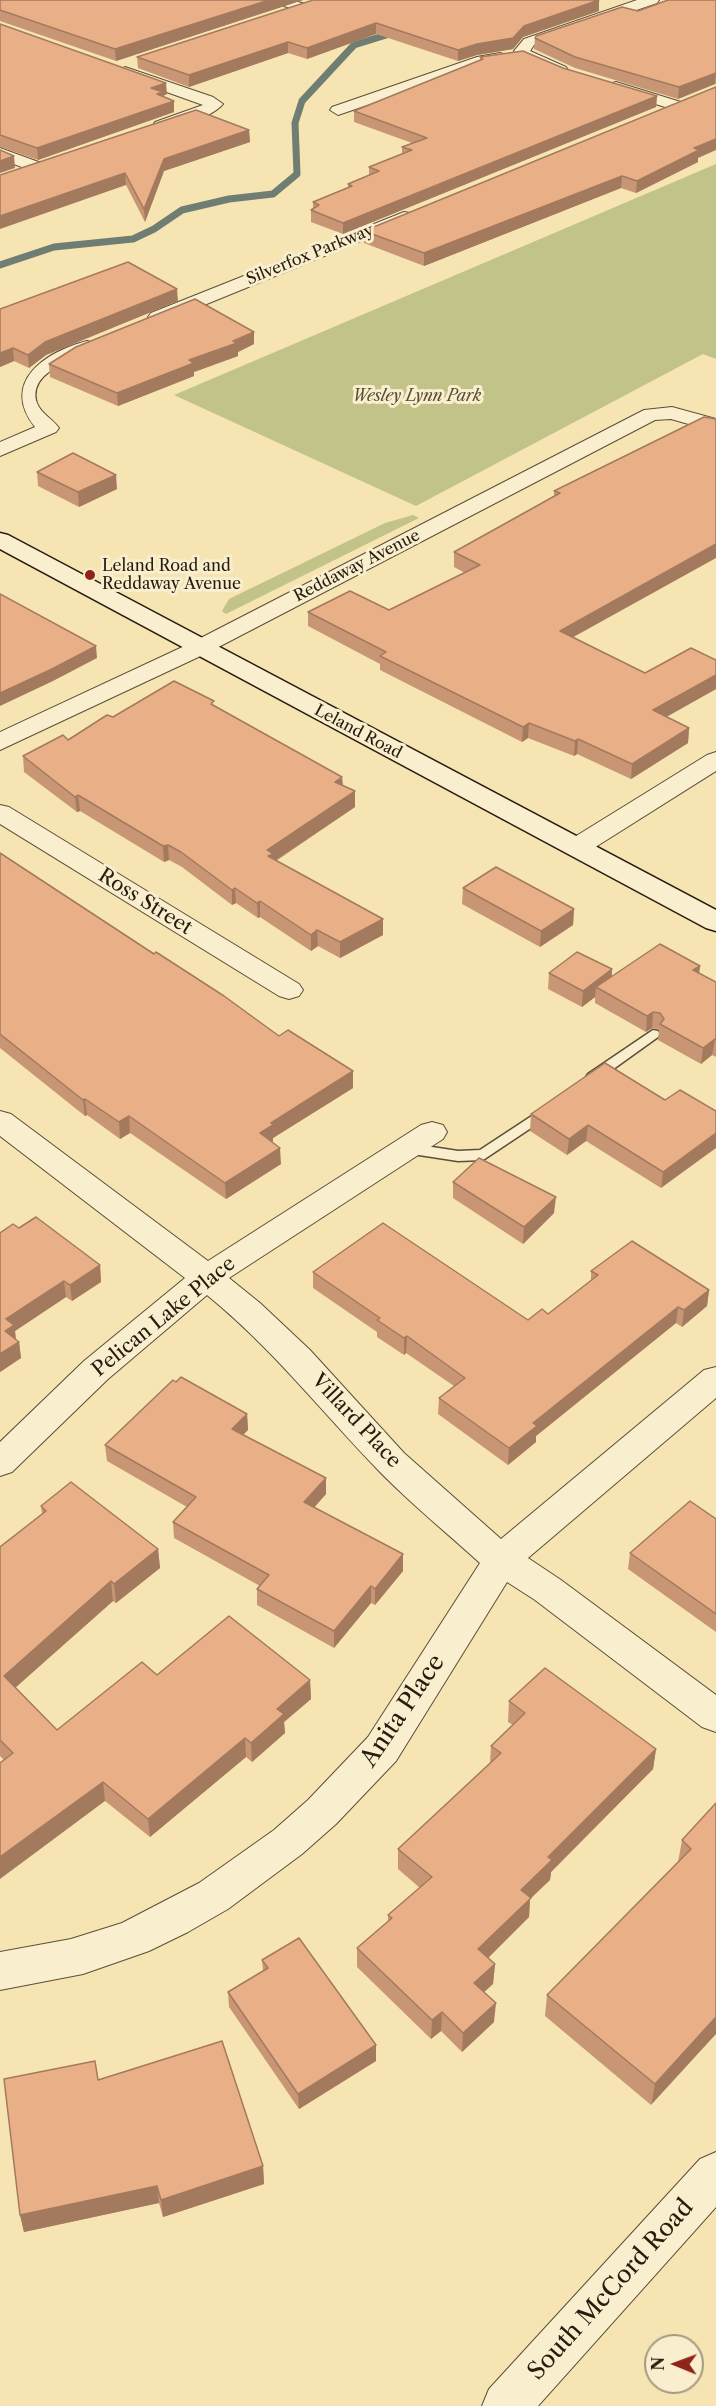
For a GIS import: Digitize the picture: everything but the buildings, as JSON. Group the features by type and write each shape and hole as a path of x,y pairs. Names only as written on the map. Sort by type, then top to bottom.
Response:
{"street":[{"path":"524,55 522,51 529,42 652,0"},
{"path":"280,7 302,7 318,2"},
{"path":"338,110 483,60 524,55 571,74"},
{"path":"137,61 115,68 207,99 214,104 212,108 149,130"},
{"path":"603,83 678,106"},
{"path":"656,115 697,99"},
{"path":"0,153 44,166 9,178"},
{"name":"Silverfox Parkway","path":"142,323 423,210"},
{"path":"0,450 49,428 18,398 35,373 46,365 99,341"},
{"name":"Reddaway Avenue","path":"0,742 199,648 651,414 672,413 716,426"},
{"name":"Leland Road","path":"0,540 716,922"},
{"path":"577,847 716,760"},
{"name":"Ross Street","path":"0,813 289,990"},
{"name":"Villard Place","path":"0,1121 207,1277 248,1311 298,1359 392,1462 466,1531 501,1560 548,1590 716,1716"},
{"name":"Pelican Lake Place","path":"0,1462 96,1370 207,1277 419,1140"},
{"name":"Anita Place","path":"0,1971 94,1952 176,1920 253,1869 317,1816 363,1772 382,1749 501,1560 716,1379"},
{"name":"South McCord Road","path":"506,2406 716,2174"}],"lane":[{"path":"583,1085 653,1034"},
{"path":"419,1140 458,1156 483,1155 555,1105"}],"green space":[{"name":"Wesley Lynn Park","path":"716,164 716,359 703,354 416,506 174,395"},
{"path":"413,515 419,518 226,614 222,611 229,599 385,523"}],"waterway":[{"path":"0,265 54,247 133,239 154,229 182,210 229,199 273,194 297,174 295,123 302,101 354,45 396,32"}],"place":[{"name":"Leland Road and Reddaway Avenue","path":"90,575"}]}
